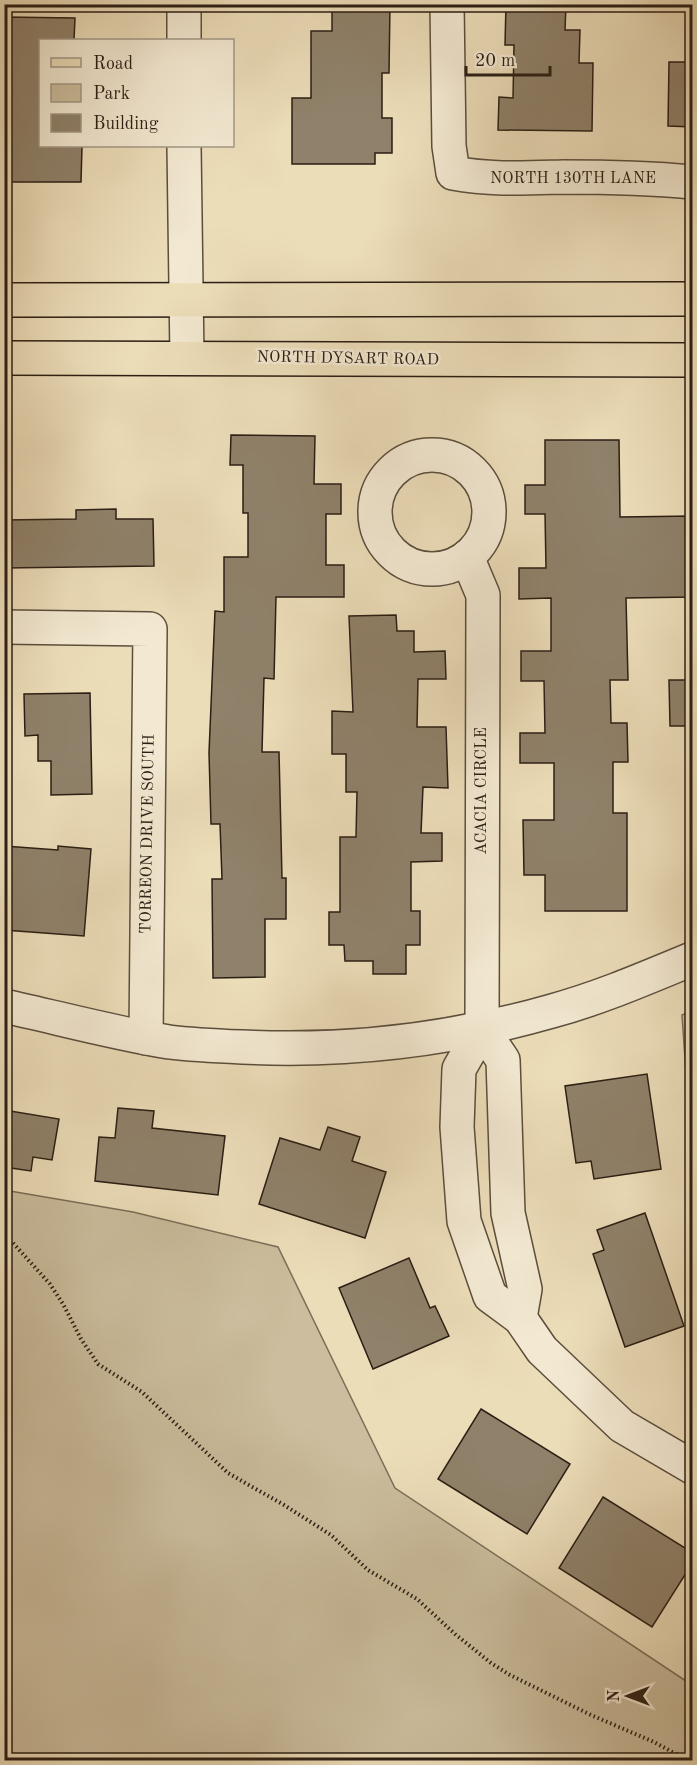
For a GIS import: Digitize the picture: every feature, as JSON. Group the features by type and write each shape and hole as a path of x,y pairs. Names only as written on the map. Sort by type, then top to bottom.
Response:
{"main road":[{"path":"4,300 693,299"},
{"name":"NORTH DYSART ROAD","path":"4,358 693,360"}],"street":[{"path":"184,4 184,39"},
{"name":"NORTH 130TH LANE","path":"447,4 448,146 453,173 479,178 578,177 693,182"},
{"path":"184,147 186,358"},
{"name":"ACACIA CIRCLE","path":"467,557 483,595 482,1029"},
{"name":"TORREON DRIVE SOUTH","path":"4,627 150,629 146,1038"},
{"path":"4,1006 146,1038 206,1045 336,1048 406,1041 482,1029 553,1011 693,959"},
{"path":"482,1029 459,1069 457,1127 464,1221 490,1296 520,1318 542,1350 622,1426 693,1467"},
{"path":"482,1029 503,1060 508,1213 525,1289 520,1318"}],"path":[{"path":"4,1233 50,1284 98,1364 142,1392 228,1473 331,1535 368,1570 417,1599 464,1641 510,1675 591,1715 654,1742 687,1761"}],"green space":[{"path":"692,1011 692,1162 682,1015"},
{"path":"4,1190 133,1212 278,1247 395,1488 692,1685 692,1760 5,1760"}],"building":[{"path":"360,4 390,4 389,73 382,73 382,118 392,118 392,153 375,153 375,164 292,164 292,98 311,98 311,31 332,31 332,8 360,8"},
{"path":"506,4 566,4 565,30 580,30 579,63 593,63 592,131 498,130 499,97 513,98 514,45 505,45"},
{"path":"4,17 75,18 74,39 39,39 39,147 82,147 81,182 4,182"},
{"path":"669,62 693,62 693,127 668,126"},
{"path":"231,435 315,436 314,484 341,484 341,514 326,514 326,565 344,565 344,597 276,597 274,679 264,678 262,752 279,752 282,878 286,878 286,919 265,919 265,977 213,978 212,879 222,879 220,824 211,824 209,753 215,611 224,612 224,557 248,557 248,513 243,513 243,465 230,465"},
{"path":"545,440 619,440 620,517 693,516 693,597 626,598 628,680 610,680 611,723 627,723 628,762 613,762 613,813 627,813 627,911 545,911 545,875 524,875 523,820 554,820 554,763 520,763 520,733 545,733 544,681 521,681 521,651 551,651 551,598 519,599 519,568 546,568 545,514 525,514 525,485 545,485"},
{"path":"116,509 116,519 153,519 154,566 4,568 4,520 76,519 76,510"},
{"path":"396,615 397,631 414,631 414,652 445,651 446,679 418,679 417,727 446,727 448,788 423,787 421,833 442,833 442,861 411,862 411,911 420,911 420,945 406,945 406,974 373,974 373,961 345,961 344,945 329,945 329,912 340,912 340,837 356,837 357,792 346,792 346,754 332,754 332,711 353,712 349,616"},
{"path":"669,680 693,680 693,726 670,726"},
{"path":"90,693 92,794 51,795 51,761 38,761 38,735 25,736 24,694"},
{"path":"4,846 58,850 58,846 91,849 84,936 4,930"},
{"path":"647,1074 661,1169 594,1179 591,1161 576,1163 565,1086"},
{"path":"118,1108 154,1111 152,1128 225,1136 218,1195 95,1181 99,1137 115,1138"},
{"path":"4,1110 59,1119 52,1160 33,1157 31,1171 4,1167"},
{"path":"328,1127 360,1137 352,1161 386,1172 365,1238 259,1204 280,1138 320,1150"},
{"path":"645,1213 684,1326 625,1347 593,1254 604,1250 597,1230"},
{"path":"409,1258 430,1308 435,1306 449,1336 373,1369 339,1288"},
{"path":"481,1409 570,1464 527,1534 438,1479"},
{"path":"603,1497 693,1553 693,1562 652,1627 559,1568"}]}
